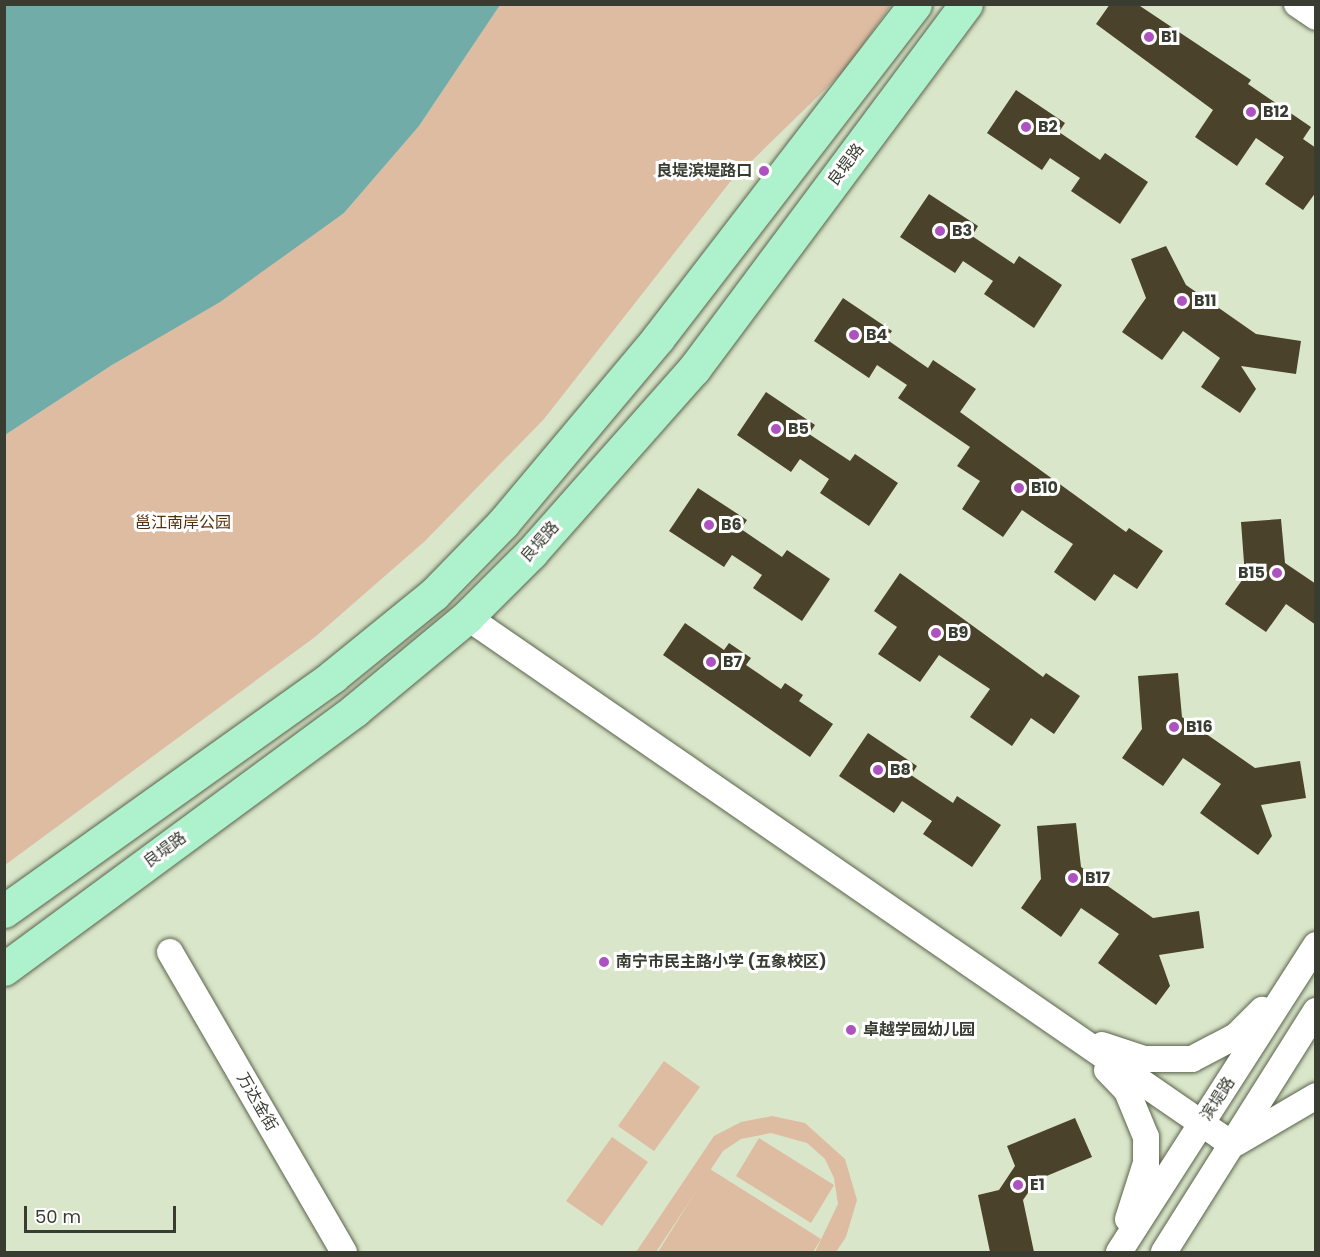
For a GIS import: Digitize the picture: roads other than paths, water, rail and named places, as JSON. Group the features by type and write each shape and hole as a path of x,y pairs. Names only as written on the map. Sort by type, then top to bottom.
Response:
{"main road":[{"path":"4,911 333,676 434,594 503,523 658,338 915,4"},
{"name":"良堤路","path":"4,969 355,710 467,617 531,553 694,369 964,5"}],"street":[{"path":"1298,4 1316,17"},
{"path":"467,617 1233,1144"},
{"name":"滨堤路","path":"1117,1252 1202,1124 1307,976 1316,945"},
{"name":"万达金街","path":"170,952 344,1252"},
{"path":"1073,1035 1144,1059 1192,1059 1236,1036 1307,976"},
{"path":"1164,1252 1316,1011"},
{"path":"1073,1035 1127,1091 1146,1137 1138,1192 1117,1252"},
{"path":"1233,1144 1316,1096"}],"water":[{"path":"5,4 500,5 419,126 344,213 220,302 112,365 5,435"}],"place":[{"name":"B1","path":"1149,37"},
{"name":"B12","path":"1251,112"},
{"name":"B2","path":"1026,127"},
{"name":"良堤滨堤路口","path":"764,171"},
{"name":"B3","path":"940,231"},
{"name":"B11","path":"1182,301"},
{"name":"B4","path":"854,335"},
{"name":"B5","path":"776,429"},
{"name":"B10","path":"1019,488"},
{"name":"B6","path":"709,525"},
{"name":"B15","path":"1277,573"},
{"name":"B9","path":"936,633"},
{"name":"B7","path":"711,662"},
{"name":"B16","path":"1174,727"},
{"name":"B8","path":"878,770"},
{"name":"B17","path":"1073,878"},
{"name":"南宁市民主路小学 (五象校区)","path":"604,962"},
{"name":"卓越学园幼儿园","path":"851,1030"},
{"name":"E1","path":"1018,1185"}],"park label":[{"name":"邕江南岸公园","path":"183,523"}]}
